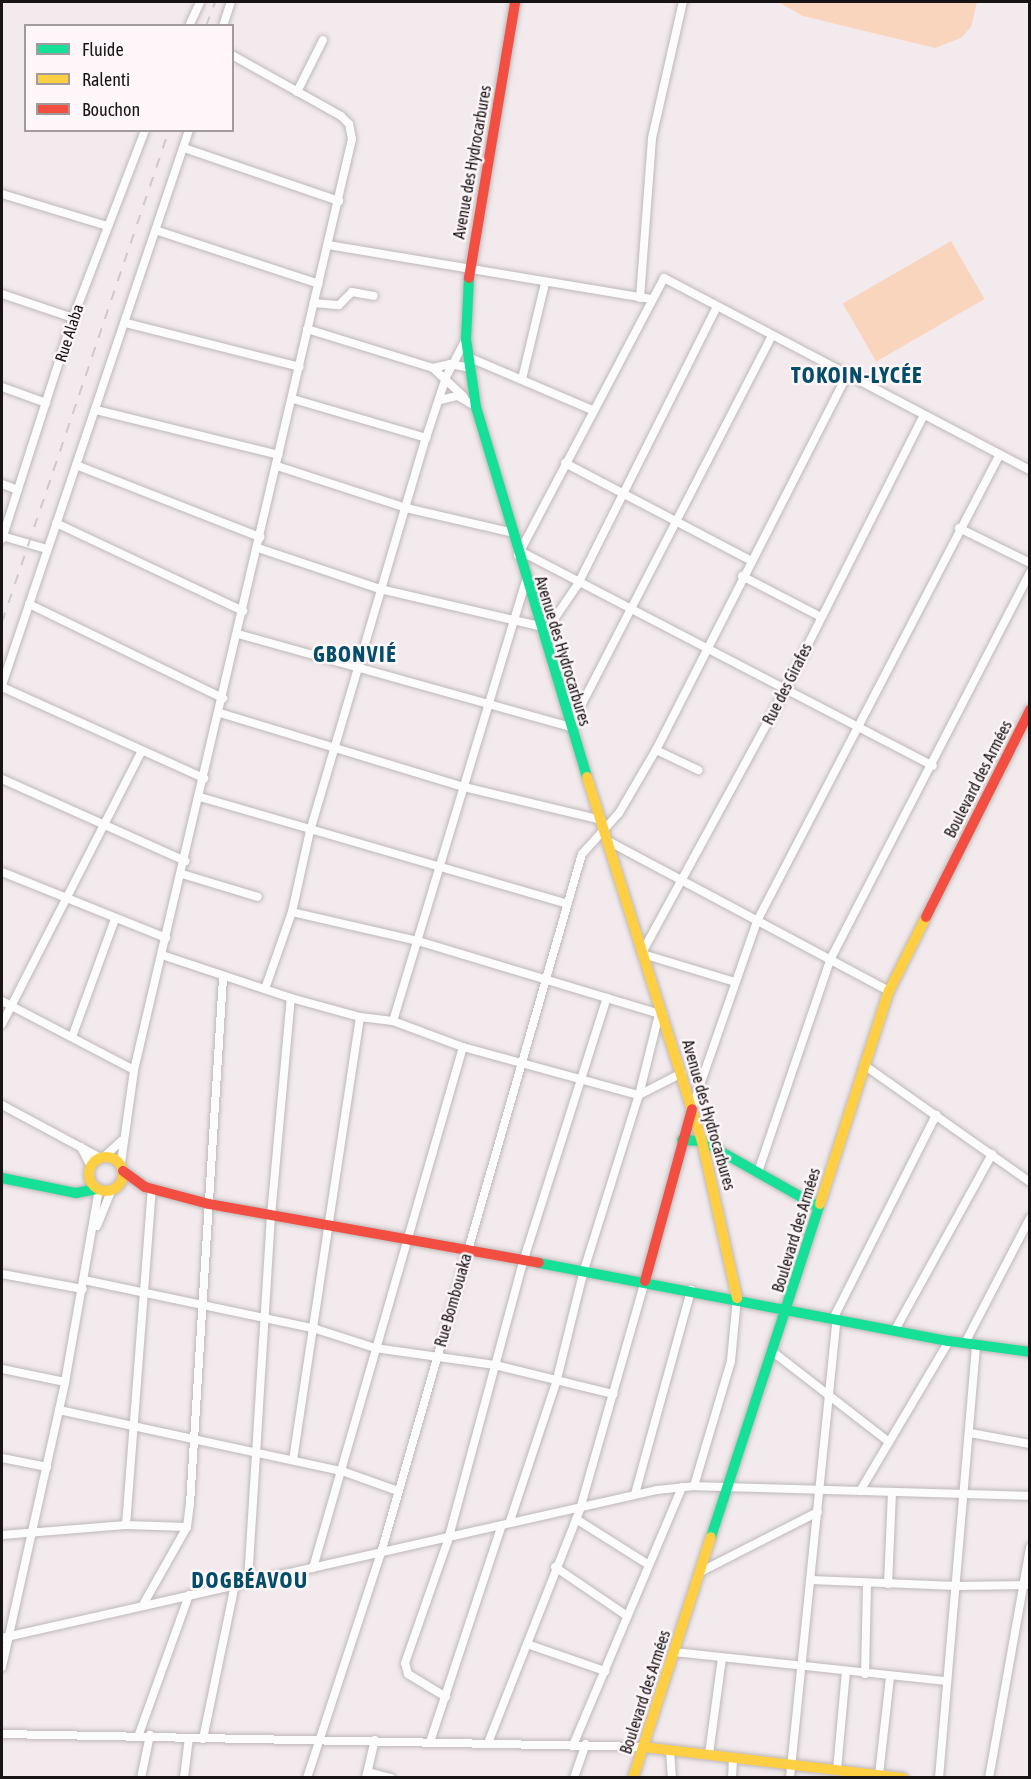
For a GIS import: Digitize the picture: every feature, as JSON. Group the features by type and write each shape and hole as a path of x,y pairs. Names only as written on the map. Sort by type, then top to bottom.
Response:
{"main road":[{"name":"Avenue des Hydrocarbures","path":"515,2 469,270 466,339 476,407 510,532 520,554 570,727 645,952 662,1015 702,1141 737,1298"},
{"name":"Boulevard des Armées","path":"633,1778 889,991 1029,710"},
{"path":"645,1281 692,1108"},
{"path":"682,1140 702,1141 819,1207"},
{"path":"66,1191 76,1188 102,1157 122,1167 148,1188"},
{"path":"115,1188 122,1167"},
{"path":"90,1169 98,1190"},
{"path":"2,1178 82,1194 115,1188 148,1188 209,1204 328,1227 407,1238 645,1281 737,1298 786,1311 949,1341 1029,1352"},
{"path":"643,1748 903,1778"}],"street":[{"path":"190,24 200,2"},
{"path":"224,24 231,2"},
{"path":"640,298 652,138 683,2"},
{"path":"297,92 323,40"},
{"path":"122,1167 121,1141 134,1070 339,201 351,129 341,116 234,56"},
{"name":"Rue Alaba","path":"2,537 73,318 144,132"},
{"path":"188,132 158,231 47,549 2,686 204,778"},
{"path":"184,148 339,201"},
{"path":"2,194 107,226"},
{"path":"158,231 319,284"},
{"path":"328,245 650,299"},
{"path":"933,766 520,554 650,299 666,279 1029,470"},
{"path":"522,379 545,283"},
{"path":"314,303 339,305 352,292 374,296"},
{"path":"2,294 73,318"},
{"path":"258,548 380,589 540,629 554,623 578,584 717,307"},
{"path":"126,323 300,367"},
{"path":"307,329 433,368 446,377 464,398 476,407"},
{"path":"238,634 359,670 570,727 772,336"},
{"path":"265,989 292,912 310,831 338,746 380,589 426,438 446,377 466,339"},
{"path":"433,368 469,362 522,379 592,410"},
{"name":"Rue Bombouaka","path":"307,1778 381,1553 546,981 566,903 585,847 602,823 619,813 656,750 750,560 847,375"},
{"path":"2,387 46,403"},
{"path":"440,400 464,398"},
{"path":"293,399 426,438"},
{"path":"96,410 279,455"},
{"name":"Rue des Girafes","path":"645,952 785,690 924,415"},
{"path":"692,1108 757,921 859,729 959,528 1000,454"},
{"path":"565,463 750,560"},
{"path":"76,465 260,537"},
{"path":"277,466 406,508 510,532"},
{"path":"2,484 18,490"},
{"path":"56,523 243,611"},
{"path":"959,528 1029,563"},
{"path":"2,537 47,549"},
{"path":"758,1172 830,960 933,766 1029,573"},
{"path":"742,576 821,617"},
{"path":"393,1021 526,580"},
{"path":"29,604 223,698"},
{"path":"220,713 338,746 464,787 602,823"},
{"path":"656,750 698,771"},
{"path":"2,1024 142,751"},
{"path":"2,779 185,861"},
{"path":"200,797 310,831 566,903"},
{"path":"608,841 889,991"},
{"path":"2,872 166,938"},
{"path":"182,874 258,897"},
{"path":"292,912 418,941 662,1015 584,1270 556,1383 510,1521"},
{"path":"72,1037 115,919"},
{"path":"645,952 735,982"},
{"path":"162,955 223,978 291,998 360,1017 393,1021 463,1047 582,1077 639,1095 682,1073"},
{"path":"144,1603 187,1527 204,1308 223,978"},
{"path":"248,1581 272,1216 291,998"},
{"path":"446,1697 405,1668 448,1540 524,1259 607,998"},
{"path":"2,1001 134,1070"},
{"path":"293,1460 316,1329 328,1227 360,1017"},
{"path":"313,1568 463,1047"},
{"path":"864,1065 1029,1182"},
{"path":"2,1105 102,1157 121,1141"},
{"path":"790,1778 831,1397 835,1319 936,1115"},
{"path":"80,1146 90,1169"},
{"path":"895,1330 992,1154"},
{"path":"95,1230 115,1188"},
{"path":"126,1526 137,1426 145,1295 148,1188"},
{"path":"2,1667 5,1637 47,1467 65,1382 95,1230 98,1190"},
{"path":"939,1778 970,1433 970,1344 1029,1218"},
{"path":"2,1274 84,1284 145,1295 316,1329 375,1348 436,1360 495,1365 556,1383 613,1394"},
{"path":"488,1743 555,1567 580,1509 645,1281"},
{"path":"635,1494 691,1290"},
{"path":"694,1486 731,1361 737,1298"},
{"path":"860,1491 949,1341"},
{"path":"773,1352 889,1442"},
{"path":"2,1369 65,1382"},
{"path":"59,1410 342,1471 398,1491"},
{"path":"970,1433 1029,1444"},
{"path":"2,1458 47,1467"},
{"path":"574,1743 682,1487"},
{"path":"5,1637 144,1603 448,1540 501,1527 510,1521 580,1509 635,1494 682,1487 1029,1496"},
{"path":"888,1584 892,1493"},
{"path":"702,1571 818,1512"},
{"path":"576,1519 649,1565"},
{"path":"2,1535 126,1526 187,1527"},
{"path":"430,1742 501,1527"},
{"path":"989,1778 1026,1585 1029,1548"},
{"path":"555,1567 627,1616"},
{"path":"810,1580 956,1586 1026,1585"},
{"path":"866,1674 867,1583"},
{"path":"203,1739 236,1584"},
{"path":"139,1734 189,1595"},
{"path":"527,1644 605,1671"},
{"path":"674,1652 890,1677 946,1681"},
{"path":"709,1755 722,1658"},
{"path":"837,1770 846,1672"},
{"path":"877,1776 890,1677"},
{"path":"2,1734 139,1734 203,1739 321,1738 430,1742 574,1743 643,1748"},
{"path":"141,1778 150,1735"},
{"path":"184,1778 189,1738"},
{"path":"375,1740 367,1775 391,1778"},
{"path":"574,1778 586,1744"},
{"path":"670,1750 672,1778"},
{"path":"732,1778 733,1757"}],"shaded area":[{"path":"778,2 977,2 971,27 961,38 935,48 803,16"},
{"path":"951,241 984,299 876,362 843,304"}],"railway":[{"path":"207,24 215,2"},
{"path":"2,622 168,132"}],"traffic: fast":[{"path":"469,278 466,339 476,407 587,777"},
{"path":"682,1140 702,1141 819,1207"},
{"path":"2,1178 76,1193 97,1189"},
{"path":"711,1537 820,1204"},
{"path":"539,1263 949,1341 1030,1352"}],"traffic: slow":[{"path":"587,777 702,1141 737,1298"},
{"path":"820,1204 889,991 926,917"},
{"path":"106,1157 118,1162 123,1174 118,1186 106,1191 94,1186 89,1174 94,1162 106,1157"},
{"path":"633,1778 711,1537"},
{"path":"643,1747 903,1778"}],"traffic: jam":[{"path":"469,278 515,2"},
{"path":"926,917 1030,710"},
{"path":"645,1281 692,1109"},
{"path":"123,1171 145,1187 209,1204 539,1263"}],"district":[{"name":"TOKOIN-LYCÉE","path":"857,376"},
{"name":"GBONVIÉ","path":"355,655"},
{"name":"DOGBÉAVOU","path":"250,1581"}]}
